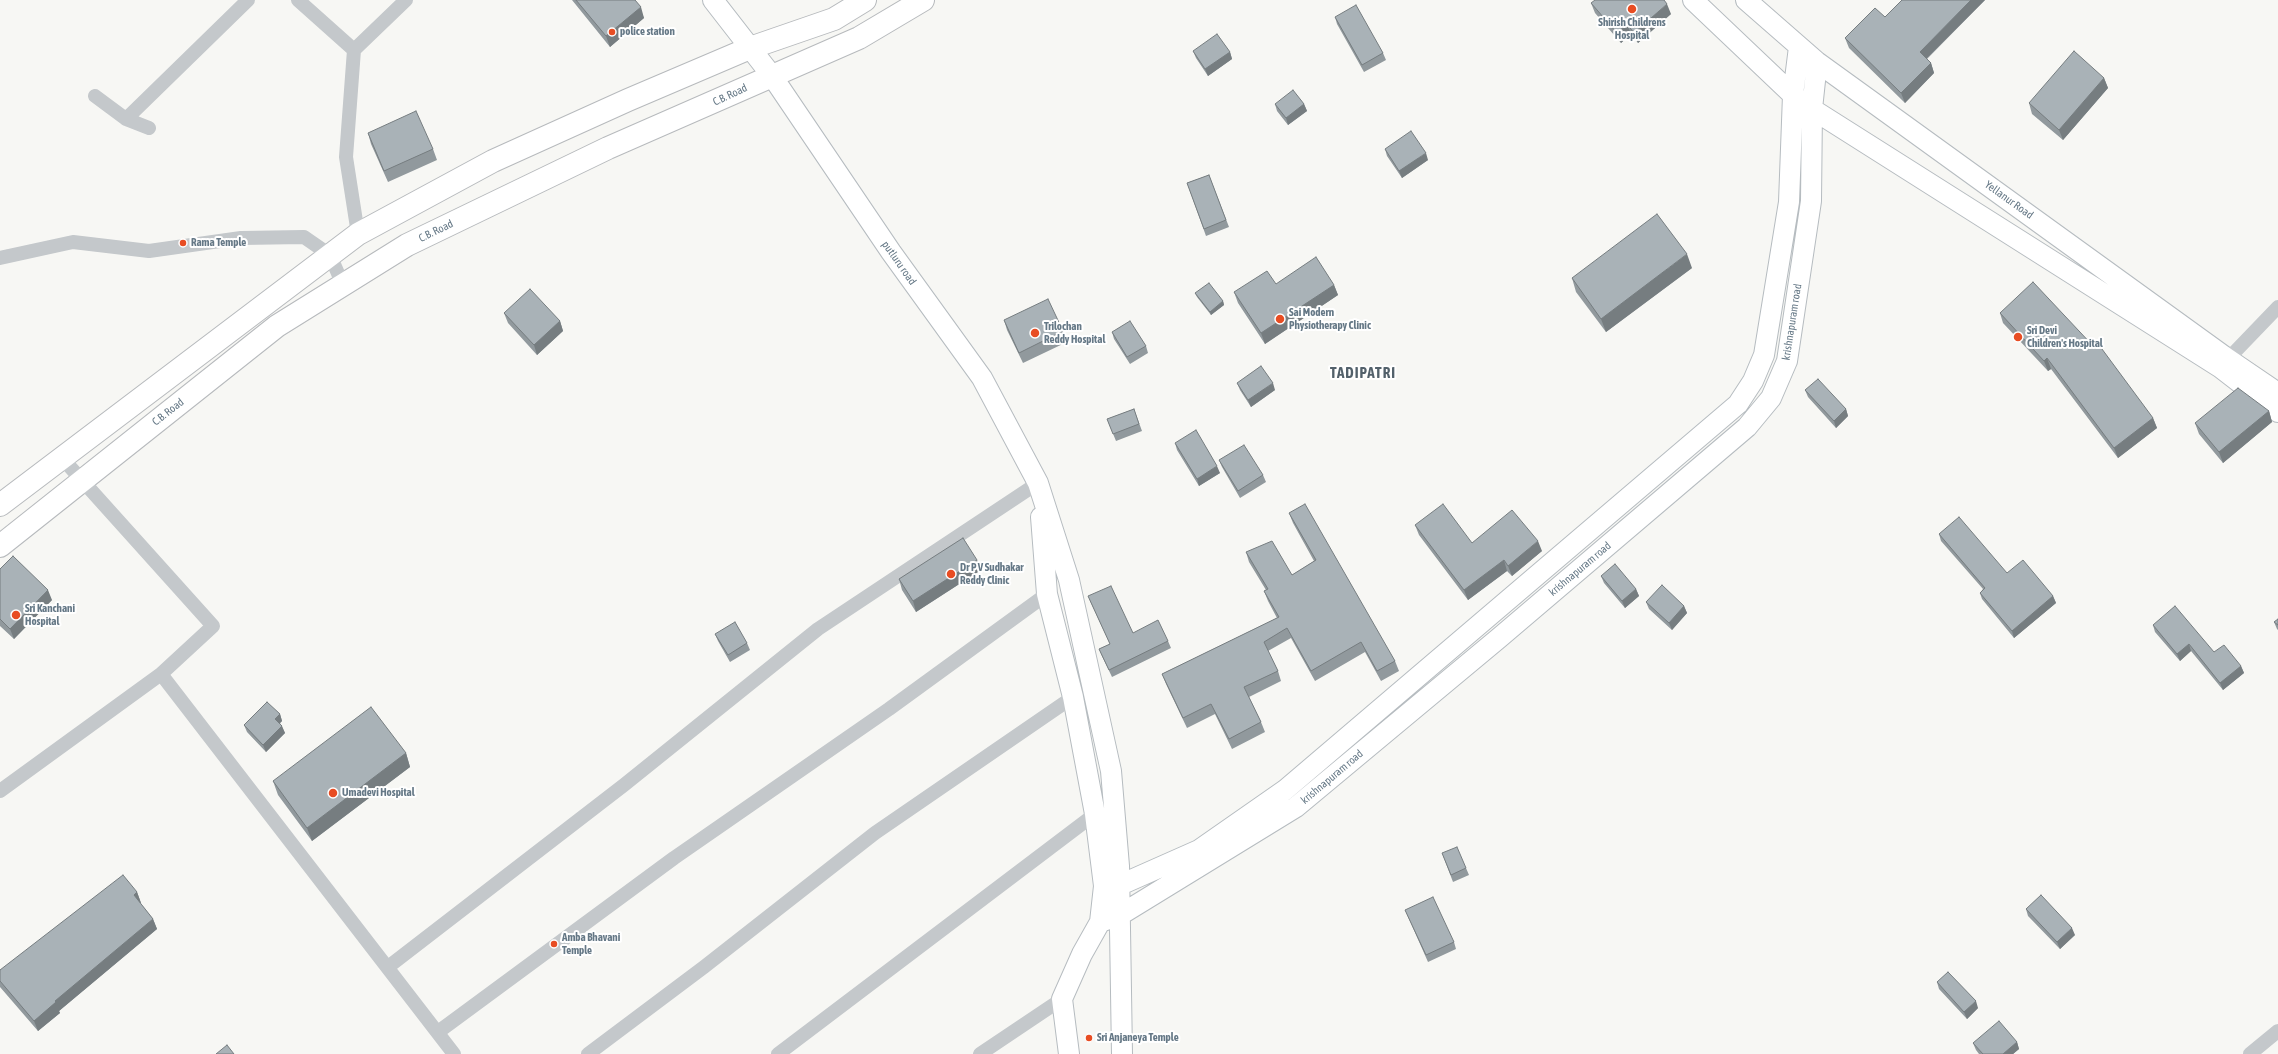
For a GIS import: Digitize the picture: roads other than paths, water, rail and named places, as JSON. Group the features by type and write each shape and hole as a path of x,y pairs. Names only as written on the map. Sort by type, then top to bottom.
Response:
{"highway":[{"path":"0,505 358,234 493,161 628,100 750,48 834,19 865,0"},
{"name":"C.B. Road","path":"0,546 278,326 414,242 608,148 859,38 922,0"}],"main road":[{"name":"putluru road","path":"713,0 772,76 891,252 982,378 1038,483"},
{"path":"1693,0 1793,95 1812,109 2221,368 2278,412"},
{"name":"Yellanur Road","path":"1746,0 1817,62 2228,359 2278,392"},
{"name":"krishnapuram road","path":"1112,885 1199,850 1285,790 1738,404 1753,382 1764,355 1789,202 1793,95 1799,47"},
{"name":"krishnapuram road","path":"1100,922 1120,915 1296,807 1499,638 1747,427 1771,398 1787,361 1811,201 1812,109 1817,62"},
{"path":"1038,483 1047,594 1073,697 1095,814 1120,915 1122,1054"},
{"path":"1038,483 1069,580 1111,770 1112,885 1100,922 1082,954 1062,999 1069,1054"}],"street":[{"path":"126,120 248,0"},
{"path":"298,0 354,50"},
{"path":"358,234 346,158 354,50 406,0"},
{"path":"95,96 126,120 149,128"},
{"path":"0,258 73,242 149,251 249,238 304,237 330,256 343,285"},
{"path":"2228,359 2278,307"},
{"path":"0,791 161,674 213,626 62,458"},
{"path":"388,967 624,785 818,629 1038,483"},
{"path":"438,1032 674,858 889,709 1047,594"},
{"path":"161,674 454,1054"},
{"path":"588,1054 704,967 875,833 1073,697"},
{"path":"778,1054 1095,814"},
{"path":"980,1054 1062,999"},
{"path":"2250,1054 2278,1031"}],"place":[{"name":"Shirish Childrens Hospital","path":"1632,9"},
{"name":"police station","path":"612,32"},
{"name":"Rama Temple","path":"183,243"},
{"name":"Sai Modern Physiotherapy Clinic","path":"1280,319"},
{"name":"Trilochan Reddy Hospital","path":"1035,333"},
{"name":"Sri Devi Children's Hospital","path":"2018,337"},
{"name":"Dr P V Sudhakar Reddy Clinic","path":"951,574"},
{"name":"Sri Kanchani Hospital","path":"16,615"},
{"name":"Umadevi Hospital","path":"333,793"},
{"name":"Amba Bhavani Temple","path":"554,944"},
{"name":"Sri Anjaneya Temple","path":"1089,1038"}],"district":[{"name":"TADIPATRI","path":"1363,373"}]}
